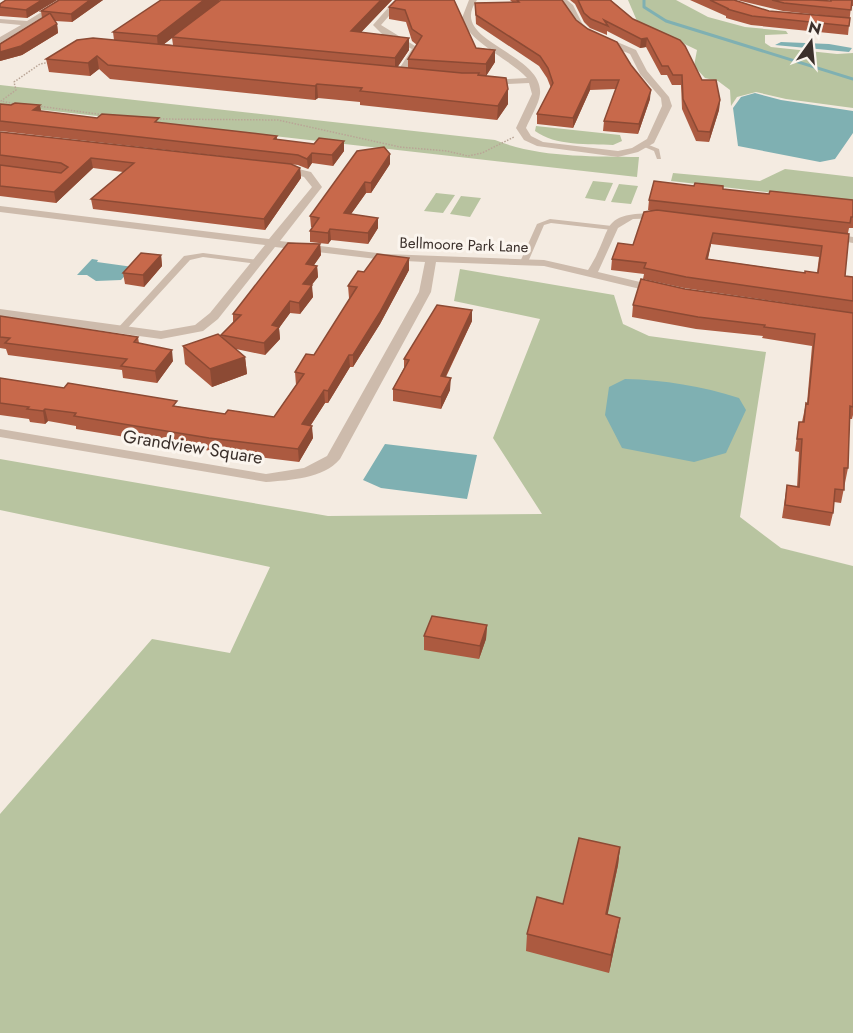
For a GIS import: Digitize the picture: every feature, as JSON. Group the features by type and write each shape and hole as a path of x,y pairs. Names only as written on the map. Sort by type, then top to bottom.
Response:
{"street":[{"path":"0,41 66,0"},
{"path":"399,0 377,25 383,33 404,40 416,49 399,75"},
{"path":"473,0 467,7 466,17 470,29 515,62 532,80 536,94 521,128 527,138 540,144 561,148 618,154 651,141 667,106 665,97 643,72 633,52 585,30 580,26 570,5 562,0"},
{"path":"0,21 29,23"},
{"path":"388,74 410,76"},
{"path":"475,83 532,80"},
{"path":"0,313 162,335 199,328 214,316 317,187 313,178 304,172 274,167"},
{"name":"Bellmoore Park Lane","path":"0,209 385,257 544,263 673,292"},
{"path":"591,274 612,228 621,219 631,216 656,215 680,218"},
{"path":"819,235 853,240"},
{"name":"Grandview Square","path":"0,433 266,478 297,476 324,466 333,459 426,292 431,259"}],"lane":[{"path":"644,145 657,150 659,158"},
{"path":"524,262 541,224 550,221 612,228"},
{"path":"120,331 187,258 203,255 258,262"}],"path":[{"path":"18,104 1,101 16,90 14,82 40,64 52,61"},
{"path":"29,105 113,116"},
{"path":"147,118 278,120 400,147 447,151 468,156 482,153 516,136 511,130"}],"green space":[{"path":"628,0 676,0 708,17 745,27 786,31 788,34 765,35 765,43 771,47 837,54 853,53 853,108 786,99 756,92 737,97 731,106 730,90 718,81 705,78 694,66 697,50 637,21"},
{"path":"0,85 495,140 548,153 639,157 637,177 0,105"},
{"path":"536,126 620,135 622,141 613,145 562,142 543,136 535,131"},
{"path":"785,169 853,177 853,202 671,181 673,173 760,181"},
{"path":"593,181 613,183 605,201 585,198"},
{"path":"619,184 638,186 631,204 611,202"},
{"path":"436,193 455,195 443,213 424,211"},
{"path":"461,196 481,198 470,217 450,214"},
{"path":"460,269 614,295 623,324 649,336 766,352 740,517 781,548 853,566 853,1033 0,1033 0,814 152,639 230,653 270,567 0,510 0,459 328,516 542,514 493,438 540,319 454,301"}],"water":[{"path":"781,42 829,44 852,48 849,52 775,45"},
{"path":"755,93 781,100 853,111 853,133 835,159 820,162 738,146 733,108 741,97"},
{"path":"92,259 98,260 97,262 133,267 121,280 96,281 87,275 77,275"},
{"path":"625,379 683,384 739,398 746,410 726,453 694,462 622,448 605,415 609,387"},
{"path":"385,444 477,455 467,499 381,488 363,480"}],"building":[{"path":"6,0 42,0 26,10 0,7 0,4"},
{"path":"59,0 90,0 71,14 41,11"},
{"path":"161,0 204,0 157,36 113,32"},
{"path":"221,0 381,0 351,31 409,38 395,58 172,37"},
{"path":"396,0 454,0 476,48 495,50 486,64 408,59 422,36 412,29 405,10 389,7"},
{"path":"517,0 562,0 576,20 588,29 617,42 631,65 651,90 639,124 604,121 619,80 591,80 573,118 537,114 553,83 548,68 540,56 476,15 475,3 519,2"},
{"path":"578,0 610,0 633,19 680,40 702,80 716,80 720,100 710,132 698,131 683,99 682,75 673,75 668,66 662,66 647,38 641,39 604,20 608,26 591,19 584,13"},
{"path":"710,0 734,0 769,11 850,18 849,26 752,16 727,9 729,9"},
{"path":"772,0 831,1 852,0 851,10"},
{"path":"50,13 57,24 21,46 0,52 0,44"},
{"path":"93,38 479,73 478,75 506,78 508,89 498,106 360,91 362,88 317,84 315,86 108,65 97,56 88,63 46,59 77,40"},
{"path":"0,104 40,105 33,110 97,118 102,114 159,118 155,122 277,136 274,139 314,144 319,138 344,141 332,155 312,153 307,159 298,155 0,121"},
{"path":"0,132 291,164 300,168 264,219 91,199 134,163 91,158 54,192 0,186 0,165 61,173 68,167 61,163 0,155"},
{"path":"384,147 390,154 371,183 365,182 344,213 378,218 368,233 330,229 328,233 310,231 319,218 310,216 357,151"},
{"path":"654,181 694,186 695,183 723,186 723,189 769,194 770,191 853,200 853,217 850,223 649,200"},
{"path":"657,210 849,234 845,276 853,277 853,301 686,277 644,268 646,263 612,259 618,243 633,245 644,212","holes":["713,233 822,246 818,273 706,259"]},
{"path":"288,243 320,244 306,264 317,266 303,284 312,285 299,303 290,301 272,325 279,327 264,343 221,335 241,315 233,314"},
{"path":"141,253 161,255 143,275 123,273"},
{"path":"377,254 409,258 380,312 353,355 349,355 328,391 324,390 302,424 312,426 298,449 209,438 74,416 76,413 27,409 29,407 0,403 0,378 64,388 68,383 177,401 173,406 225,414 228,410 274,417 304,374 295,372 306,354 314,355 357,287 348,286 358,271 364,272"},
{"path":"641,279 685,289 853,313 853,407 850,406 848,468 844,468 844,490 835,489 833,513 785,505 787,485 799,487 802,439 797,439 799,422 804,422 806,403 808,404 815,334 633,305"},
{"path":"437,305 472,310 441,376 451,378 441,397 393,389 409,360 404,359"},
{"path":"0,316 138,337 134,342 172,350 155,371 121,366 127,359 5,343 10,338 0,337"},
{"path":"218,334 245,357 210,369 183,346"},
{"path":"432,616 487,625 480,646 424,636"},
{"path":"579,838 620,847 606,914 620,918 611,955 527,934 537,897 563,904"}],"waterway":[{"path":"644,0 644,7 666,21 853,79"}]}
